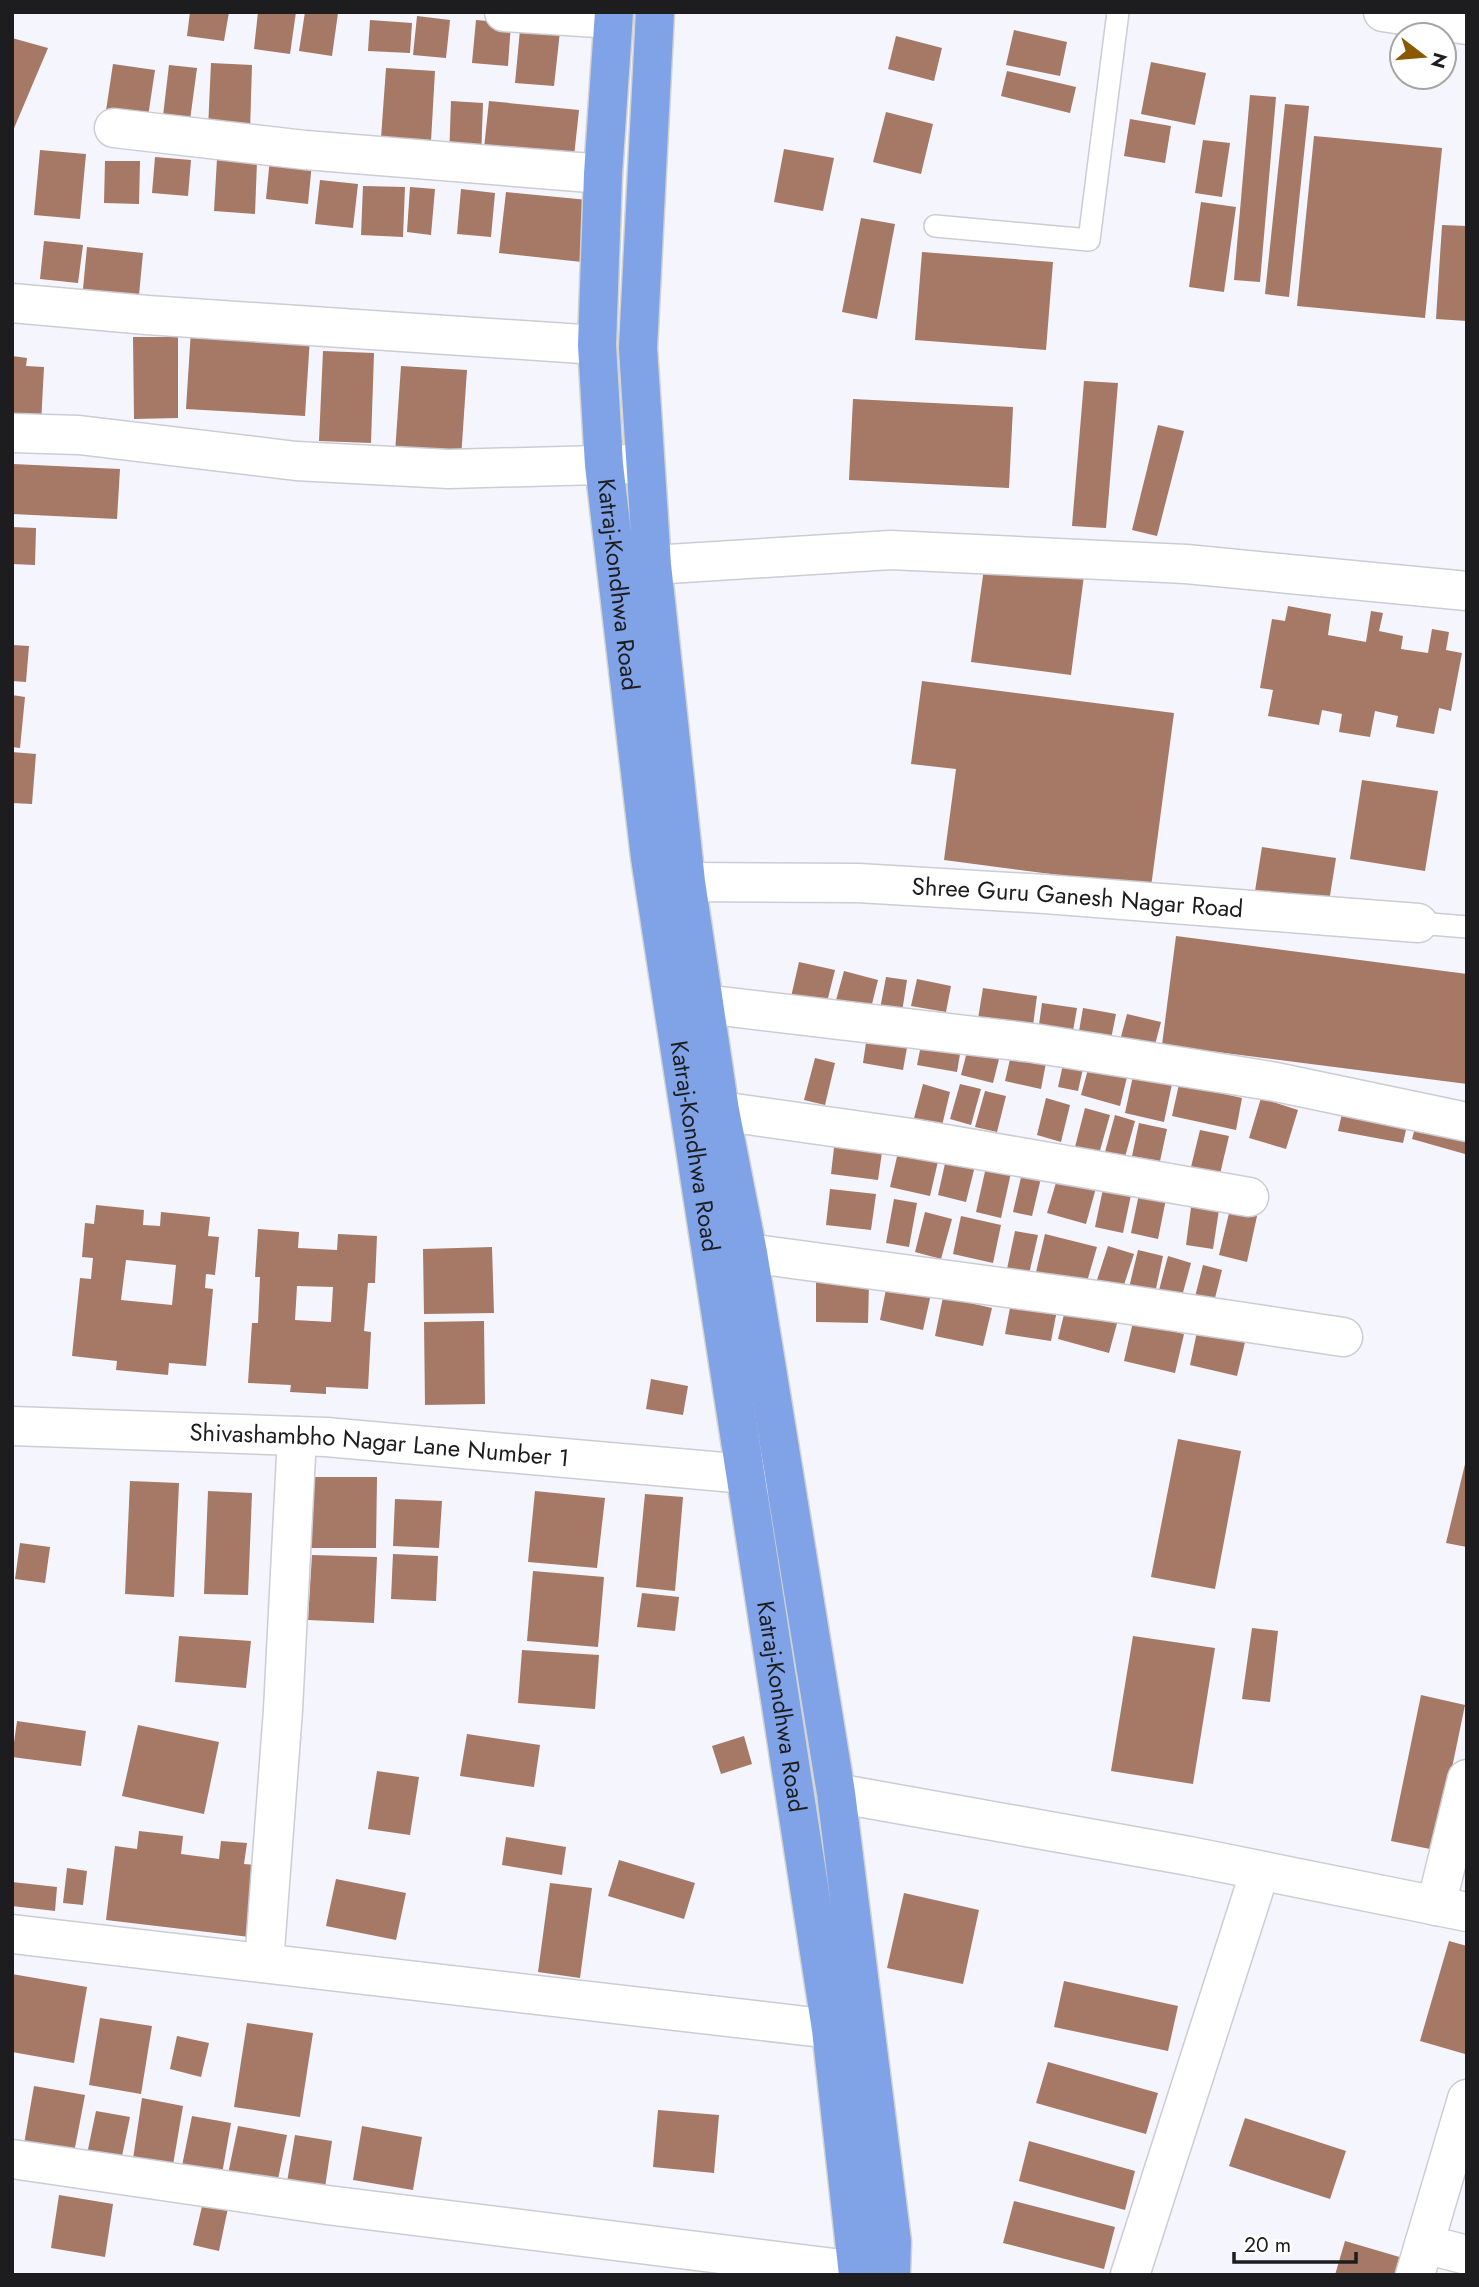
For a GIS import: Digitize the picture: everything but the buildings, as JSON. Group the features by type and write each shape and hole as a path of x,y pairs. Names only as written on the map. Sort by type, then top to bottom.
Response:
{"highway":[{"name":"Katraj-Kondhwa Road","path":"655,12 638,348 652,565 686,882 720,1111 748,1253 836,1793 891,2242 869,2274"},
{"name":"Katraj-Kondhwa Road","path":"614,16 603,174 597,345 604,465 650,857 869,2274"}],"street":[{"path":"504,12 614,16"},
{"path":"1383,12 1467,25"},
{"path":"114,128 306,150 603,174"},
{"path":"12,303 161,316 597,345"},
{"path":"12,433 79,435 296,461 449,468 644,464"},
{"path":"652,565 891,550 1186,564 1467,591"},
{"name":"Shree Guru Ganesh Nagar Road","path":"686,882 858,883 1045,894 1418,923"},
{"path":"704,1004 1033,1042 1276,1082 1467,1122"},
{"path":"720,1111 911,1138 1249,1197"},
{"path":"748,1253 1104,1301 1343,1337"},
{"name":"Shivashambho Nagar Lane Number 1","path":"12,1426 297,1436 746,1474 785,1474"},
{"path":"264,1963 283,1710 297,1436"},
{"path":"836,1793 1452,1909 1467,1779"},
{"path":"1130,2275 1260,1871"},
{"path":"12,1934 831,2029"},
{"path":"1467,2099 1420,2259 1467,2255"},
{"path":"12,2159 327,2205 869,2274"}],"lane":[{"path":"934,226 1089,240 1118,12"},
{"name":"Shree Guru Ganesh Nagar Road","path":"1418,923 1467,927"}]}
